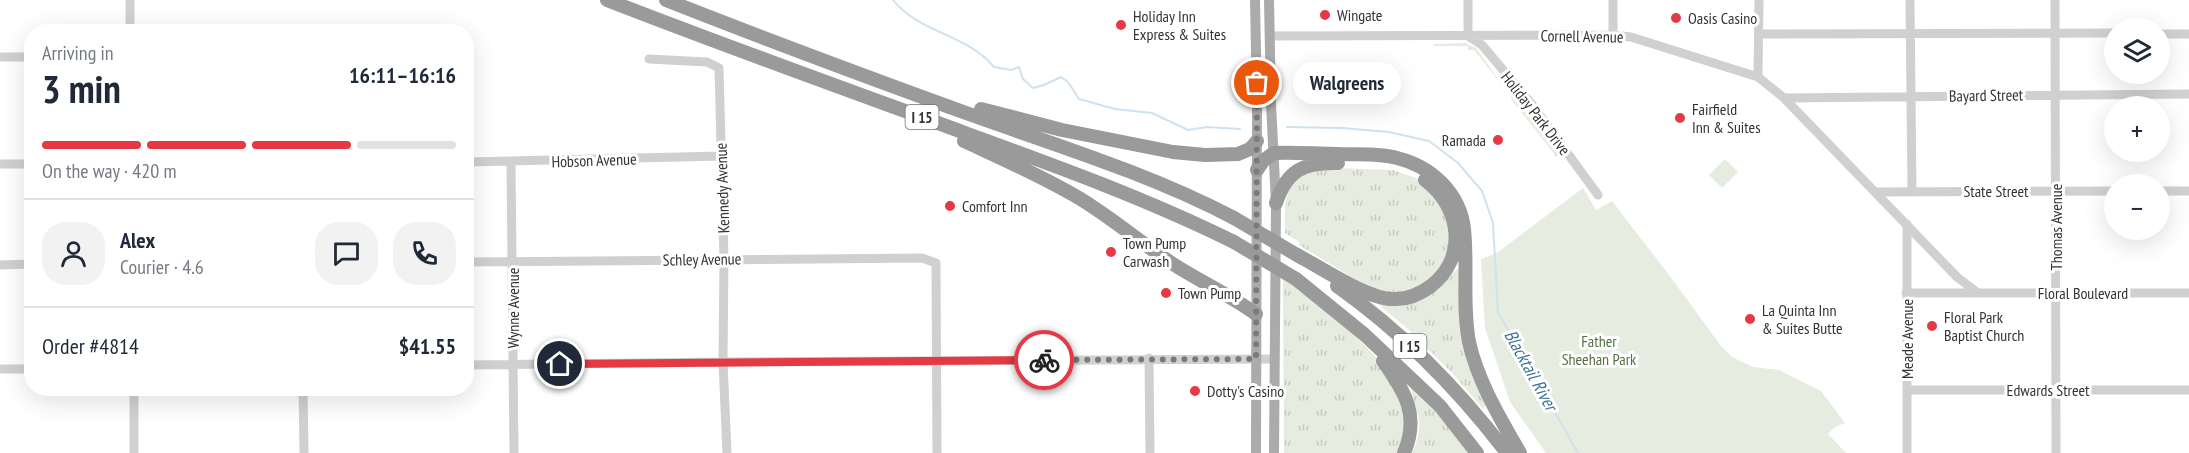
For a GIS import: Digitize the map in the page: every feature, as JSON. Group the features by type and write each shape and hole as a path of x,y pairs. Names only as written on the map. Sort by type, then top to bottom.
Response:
{"highway":[{"name":"I 15","path":"607,0 735,50 912,113 1143,200 1234,242 1296,279 1365,335 1440,406 1477,453"},
{"name":"I 15","path":"666,0 846,70 1103,162 1186,194 1234,218 1298,255 1379,317 1465,402 1506,453"},
{"path":"846,70 928,91 989,112 1132,145 1195,154 1238,154 1250,149 1257,141"},
{"path":"912,113 948,134 1034,174 1080,199 1167,260 1240,302 1256,314"},
{"path":"1257,170 1268,156 1274,153 1381,155 1397,158 1421,168 1446,186 1455,199 1463,220 1465,307 1471,349 1485,389 1520,453"},
{"path":"1276,203 1282,186 1292,174 1304,167 1322,163 1383,164 1404,169 1432,186 1446,202 1455,223 1456,244 1452,259 1443,275 1421,293 1404,299 1381,298 1363,291 1298,255"},
{"path":"1365,335 1400,386 1408,404 1412,419 1404,453"}],"main road":[{"path":"1256,0 1256,453"},
{"path":"1269,0 1276,203 1274,453"}],"street":[{"path":"130,0 130,24"},
{"path":"1468,0 1468,36"},
{"path":"1613,0 1613,35"},
{"path":"1758,77 1759,0"},
{"path":"1910,0 1912,192"},
{"name":"Thomas Avenue","path":"2055,0 2056,453"},
{"path":"1759,34 2104,33"},
{"path":"2170,34 2189,34"},
{"name":"Cornell Avenue","path":"1270,36 1613,35 1631,38 1758,77 1784,98 1877,192"},
{"name":"Holiday Park Drive","path":"1468,36 1482,45 1530,102 1598,195"},
{"path":"0,57 24,57"},
{"name":"Kennedy Avenue","path":"649,59 707,62 719,68 726,453"},
{"name":"Bayard Street","path":"1784,98 2189,94"},
{"name":"Hobson Avenue","path":"474,162 721,156"},
{"name":"Wynne Avenue","path":"511,163 514,453"},
{"path":"0,164 24,164"},
{"name":"State Street","path":"1877,192 2104,191"},
{"path":"2170,191 2189,191"},
{"path":"1877,192 1957,277 1978,293"},
{"name":"Meade Avenue","path":"1907,224 1907,453"},
{"name":"Schley Avenue","path":"474,262 922,258 936,263 937,360"},
{"path":"0,265 24,264"},
{"name":"Floral Boulevard","path":"1906,293 2189,293"},
{"path":"474,365 1149,358 1275,359"},
{"path":"1149,358 1150,453"},
{"path":"937,360 937,453"},
{"path":"0,369 24,369"},
{"name":"Edwards Street","path":"1907,390 2189,390"},
{"path":"134,396 134,453"},
{"path":"303,396 304,453"}],"green space":[{"path":"1465,43 1476,48 1503,86 1474,50 1468,50 1468,46 1433,46 1434,44"},
{"path":"1512,95 1515,95 1562,152 1560,157 1556,156 1511,99"},
{"path":"1725,159 1738,172 1722,188 1709,175"},
{"path":"1334,168 1393,170 1416,178 1438,197 1453,234 1442,267 1425,284 1402,293 1390,293 1368,287 1299,245 1299,242 1285,233 1286,205 1291,186 1306,174"},
{"name":"Father Sheehan Park","path":"1583,188 1596,210 1612,201 1721,346 1732,357 1753,367 1779,370 1821,391 1845,423 1835,427 1828,434 1846,453 1546,453 1510,402 1485,328 1481,259 1497,253"},
{"path":"1458,268 1486,405 1483,409 1455,376 1408,329 1378,304 1422,299 1440,287"},
{"path":"1283,279 1298,291 1304,292 1348,329 1391,376 1401,392 1407,412 1400,453 1284,453"},
{"path":"1410,386 1422,396 1471,453 1412,453 1419,426"}],"waterway":[{"path":"893,0 916,20 970,47 994,67 1011,70 1019,67 1023,79 1033,88 1061,77 1068,82 1079,99 1115,109 1152,113 1188,130 1207,127 1240,129"},
{"name":"Blacktail River","path":"1287,127 1389,132 1429,141 1458,163 1482,191 1493,223 1498,312 1578,453"}],"way so far":[{"path":"1044,360 1256,359 1257,83"}],"place":[{"name":"Wingate","path":"1325,15"},
{"name":"Oasis Casino","path":"1676,18"},
{"name":"Holiday Inn Express & Suites","path":"1121,25"},
{"name":"Walgreens","path":"1257,83"},
{"name":"Fairfield Inn & Suites","path":"1680,118"},
{"name":"Ramada","path":"1498,140"},
{"name":"Comfort Inn","path":"950,206"},
{"name":"Town Pump Carwash","path":"1111,252"},
{"name":"Town Pump","path":"1166,293"},
{"name":"La Quinta Inn & Suites Butte","path":"1750,319"},
{"name":"Floral Park Baptist Church","path":"1932,326"},
{"name":"Dotty's Casino","path":"1195,391"}],"route":[{"path":"560,364 1044,360"}]}
